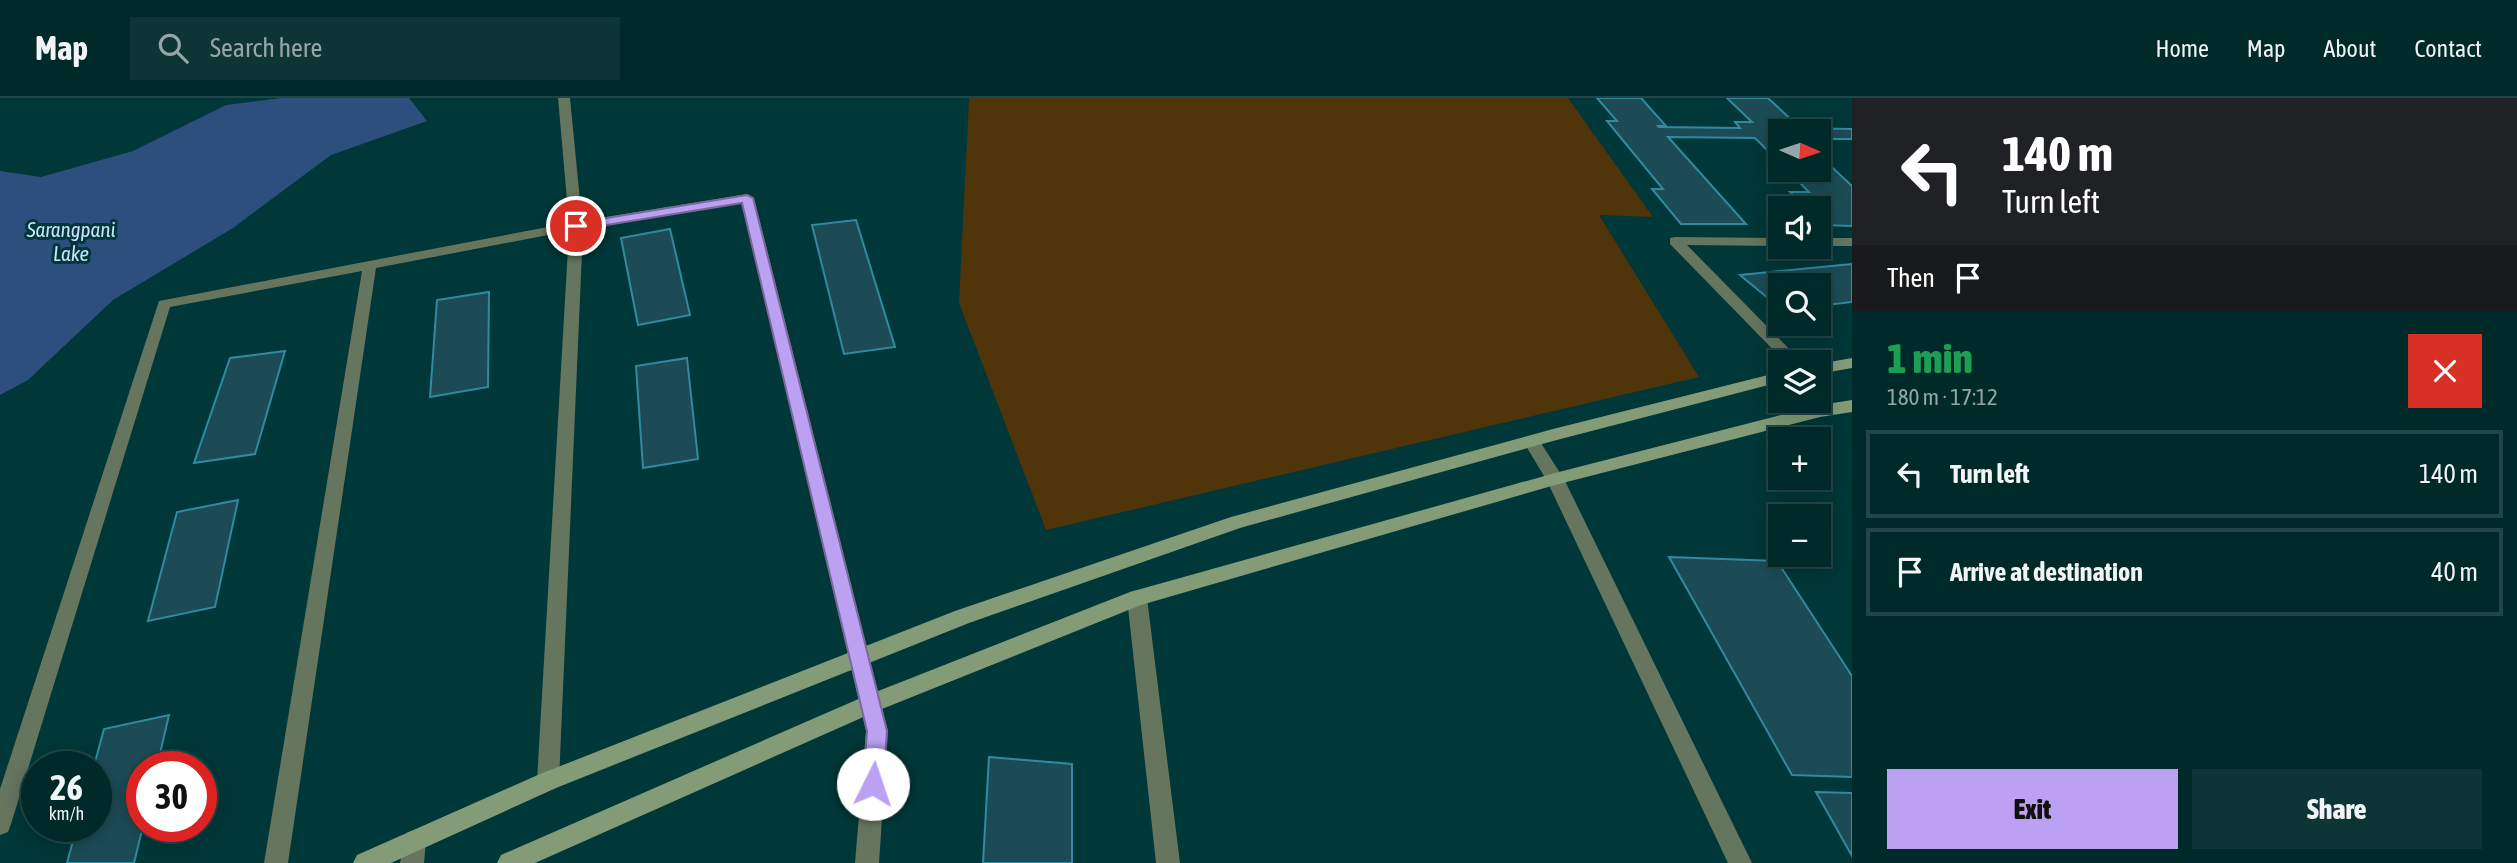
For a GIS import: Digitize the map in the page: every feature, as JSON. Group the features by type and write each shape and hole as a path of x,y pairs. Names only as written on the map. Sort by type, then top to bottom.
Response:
{"main road":[{"path":"1831,367 1852,363"},
{"path":"365,863 413,852 548,781 962,617 1237,522 1531,441 1768,380"},
{"path":"509,863 870,704 1137,598 1555,480 1820,411 1852,406"}],"street":[{"path":"548,781 576,226 564,98"},
{"path":"0,824 164,304 576,226 747,198 877,731 867,863"},
{"path":"1768,242 1675,241 1782,350"},
{"path":"1831,242 1852,242"},
{"path":"276,863 370,264"},
{"path":"1531,441 1555,480 1740,863"},
{"path":"1137,598 1168,863"}],"shaded area":[{"path":"969,98 1568,98 1653,217 1599,215 1699,377 1046,530 959,303"}],"water":[{"name":"Sarangpani Lake","path":"281,98 409,98 427,121 331,155 233,228 113,300 28,380 0,395 0,171 41,177 133,151 226,105"}],"building":[{"path":"1597,98 1641,98 1666,126 1659,127 1740,128 1735,122 1752,122 1727,98 1768,98 1791,119 1768,119 1768,151 1755,138 1668,137 1746,224 1681,224 1652,189 1663,189 1607,121 1617,121"},
{"path":"1831,129 1852,129 1852,139 1831,139"},
{"path":"1831,166 1852,186 1852,226 1831,225 1831,196 1794,196 1790,192 1809,192 1799,182 1831,182"},
{"path":"856,220 895,347 844,354 812,225"},
{"path":"670,229 690,315 638,325 621,238"},
{"path":"1852,264 1852,302 1831,304 1831,273 1768,273 1768,298 1740,275"},
{"path":"489,292 488,387 430,397 437,300"},
{"path":"285,351 255,454 194,463 230,358"},
{"path":"687,358 698,459 643,468 636,366"},
{"path":"238,500 215,607 148,621 177,512"},
{"path":"1669,557 1768,561 1768,567 1781,567 1852,676 1852,777 1792,775"},
{"path":"169,715 161,751 126,751 126,842 139,842 134,863 67,863 73,842 112,842 112,751 98,751 104,729"},
{"path":"989,757 1072,764 1072,863 983,863"},
{"path":"1816,792 1852,793 1852,856"}],"route":[{"path":"576,226 747,198 877,731 873,784"}]}
